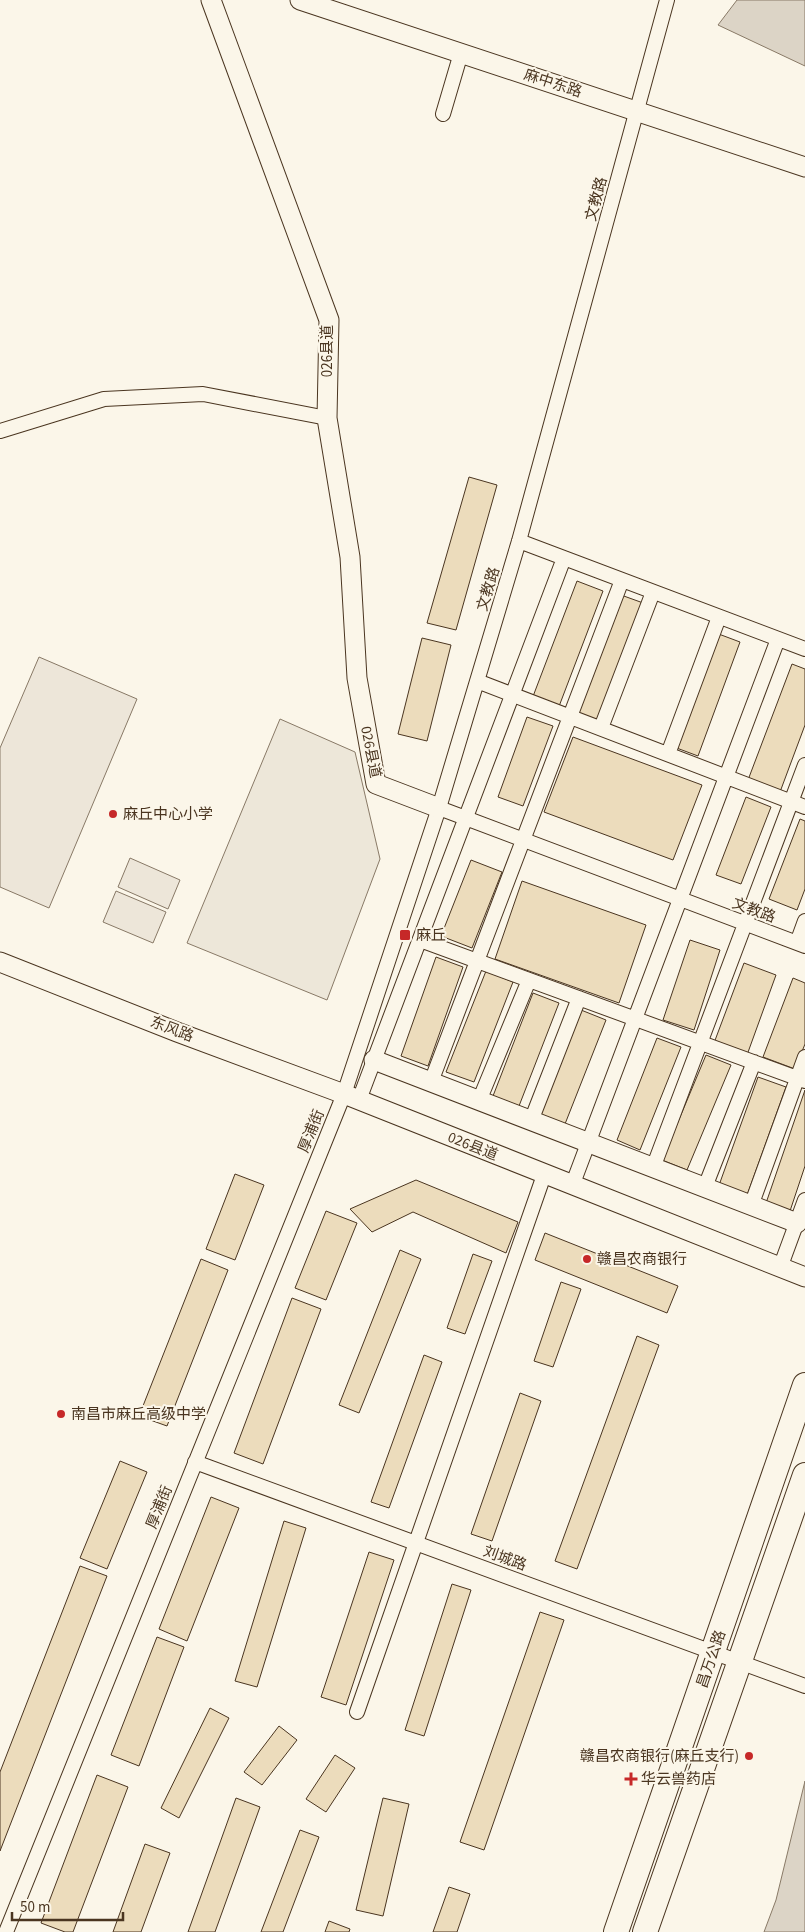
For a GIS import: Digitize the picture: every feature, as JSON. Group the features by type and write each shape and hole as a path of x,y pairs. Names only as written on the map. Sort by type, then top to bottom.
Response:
{"highway":[{"name":"昌万公路","path":"616,1932 805,1385"},
{"name":"昌万公路","path":"645,1932 805,1475"}],"street":[{"name":"026县道","path":"211,0 329,320 327,418 350,557 357,678 376,784 439,808"},
{"name":"麻中东路","path":"300,0 805,167"},
{"name":"文教路","path":"667,0 519,541 439,808 801,944"},
{"path":"443,114 461,53"},
{"path":"0,431 104,400 203,394 327,418"},
{"path":"519,541 805,648"},
{"path":"351,1097 374,1060 564,558"},
{"path":"431,1082 622,580"},
{"path":"601,728 653,592"},
{"path":"668,754 719,617"},
{"path":"572,1186 778,639"},
{"path":"477,681 805,807"},
{"path":"653,1168 805,766"},
{"path":"351,1097 439,808"},
{"path":"801,944 805,921"},
{"path":"420,940 801,1080"},
{"name":"东风路","path":"0,962 177,1032 351,1097"},
{"path":"479,1101 529,980"},
{"path":"531,1121 579,998"},
{"path":"751,1206 801,1080 805,1057"},
{"path":"374,1060 797,1223"},
{"path":"705,1187 754,1062"},
{"name":"026县道","path":"351,1097 805,1277"},
{"name":"厚浦街","path":"6,1932 195,1462 351,1097"},
{"path":"357,1712 544,1174"},
{"path":"780,1268 805,1200"},
{"name":"刘城路","path":"195,1462 805,1686"}],"shaded area":[{"path":"737,0 805,0 805,66 718,25"},
{"path":"39,657 137,699 49,908 0,887 0,748"},
{"path":"280,719 355,752 380,859 327,1000 187,943"},
{"path":"130,858 180,880 168,909 118,887"},
{"path":"116,891 166,912 153,943 103,922"},
{"path":"805,1781 805,1932 764,1932 776,1900"}],"building":[{"path":"469,477 497,485 456,630 427,623"},
{"path":"577,581 603,591 558,709 532,699"},
{"path":"621,595 646,604 602,723 577,713"},
{"path":"716,633 740,642 698,756 674,747"},
{"path":"422,638 451,645 427,741 398,734"},
{"path":"792,664 805,669 805,725 780,792 748,780"},
{"path":"527,717 553,726 523,806 498,797"},
{"path":"573,737 702,785 673,860 544,812"},
{"path":"746,797 771,807 741,884 716,875"},
{"path":"800,819 805,821 805,889 797,910 769,899"},
{"path":"471,860 502,872 472,948 441,936"},
{"path":"522,881 646,925 619,1003 495,959"},
{"path":"690,940 720,950 694,1030 663,1020"},
{"path":"436,957 463,967 428,1066 401,1056"},
{"path":"744,963 776,975 747,1055 714,1043"},
{"path":"486,971 513,982 474,1082 446,1072"},
{"path":"793,978 805,983 805,1044 795,1069 763,1057"},
{"path":"533,993 559,1003 519,1106 493,1096"},
{"path":"581,1010 606,1020 565,1124 540,1114"},
{"path":"657,1038 681,1047 640,1150 617,1140"},
{"path":"706,1055 731,1065 687,1170 662,1160"},
{"path":"758,1077 786,1087 746,1198 718,1188"},
{"path":"805,1090 805,1166 789,1214 765,1206"},
{"path":"235,1174 264,1185 235,1260 206,1249"},
{"path":"416,1180 518,1222 506,1253 413,1212 372,1232 350,1209"},
{"path":"326,1211 357,1223 326,1300 295,1288"},
{"path":"545,1233 678,1286 667,1313 535,1260"},
{"path":"400,1250 421,1259 359,1413 339,1405"},
{"path":"473,1254 492,1261 465,1334 447,1328"},
{"path":"201,1259 228,1270 167,1426 139,1416"},
{"path":"561,1282 581,1289 553,1367 534,1361"},
{"path":"292,1298 321,1309 263,1464 234,1453"},
{"path":"637,1336 659,1345 577,1569 555,1561"},
{"path":"424,1355 442,1362 389,1508 371,1502"},
{"path":"520,1393 541,1401 492,1541 471,1534"},
{"path":"120,1461 147,1472 107,1569 80,1558"},
{"path":"211,1497 239,1508 187,1641 159,1629"},
{"path":"284,1521 306,1528 257,1687 235,1681"},
{"path":"369,1552 394,1560 346,1705 321,1697"},
{"path":"80,1566 107,1576 0,1851 0,1772"},
{"path":"452,1584 471,1590 424,1736 405,1730"},
{"path":"540,1612 564,1620 484,1850 460,1842"},
{"path":"157,1637 184,1647 139,1766 111,1755"},
{"path":"210,1708 229,1718 179,1818 161,1808"},
{"path":"279,1726 297,1740 262,1785 244,1772"},
{"path":"335,1755 355,1768 326,1812 306,1799"},
{"path":"97,1775 128,1787 73,1932 65,1932 41,1923"},
{"path":"236,1798 260,1807 215,1932 188,1932"},
{"path":"383,1798 409,1804 383,1916 356,1910"},
{"path":"300,1830 319,1837 283,1932 261,1932"},
{"path":"145,1844 170,1853 141,1932 113,1932"},
{"path":"449,1887 470,1894 457,1932 433,1932"},
{"path":"329,1921 350,1929 349,1932 325,1932"}],"place":[{"name":"麻丘中心小学","path":"113,814"},
{"name":"麻丘","path":"405,935"},
{"name":"赣昌农商银行","path":"587,1259"},
{"name":"南昌市麻丘高级中学","path":"61,1414"},
{"name":"赣昌农商银行(麻丘支行)","path":"749,1756"},
{"name":"华云兽药店","path":"631,1779"}]}
